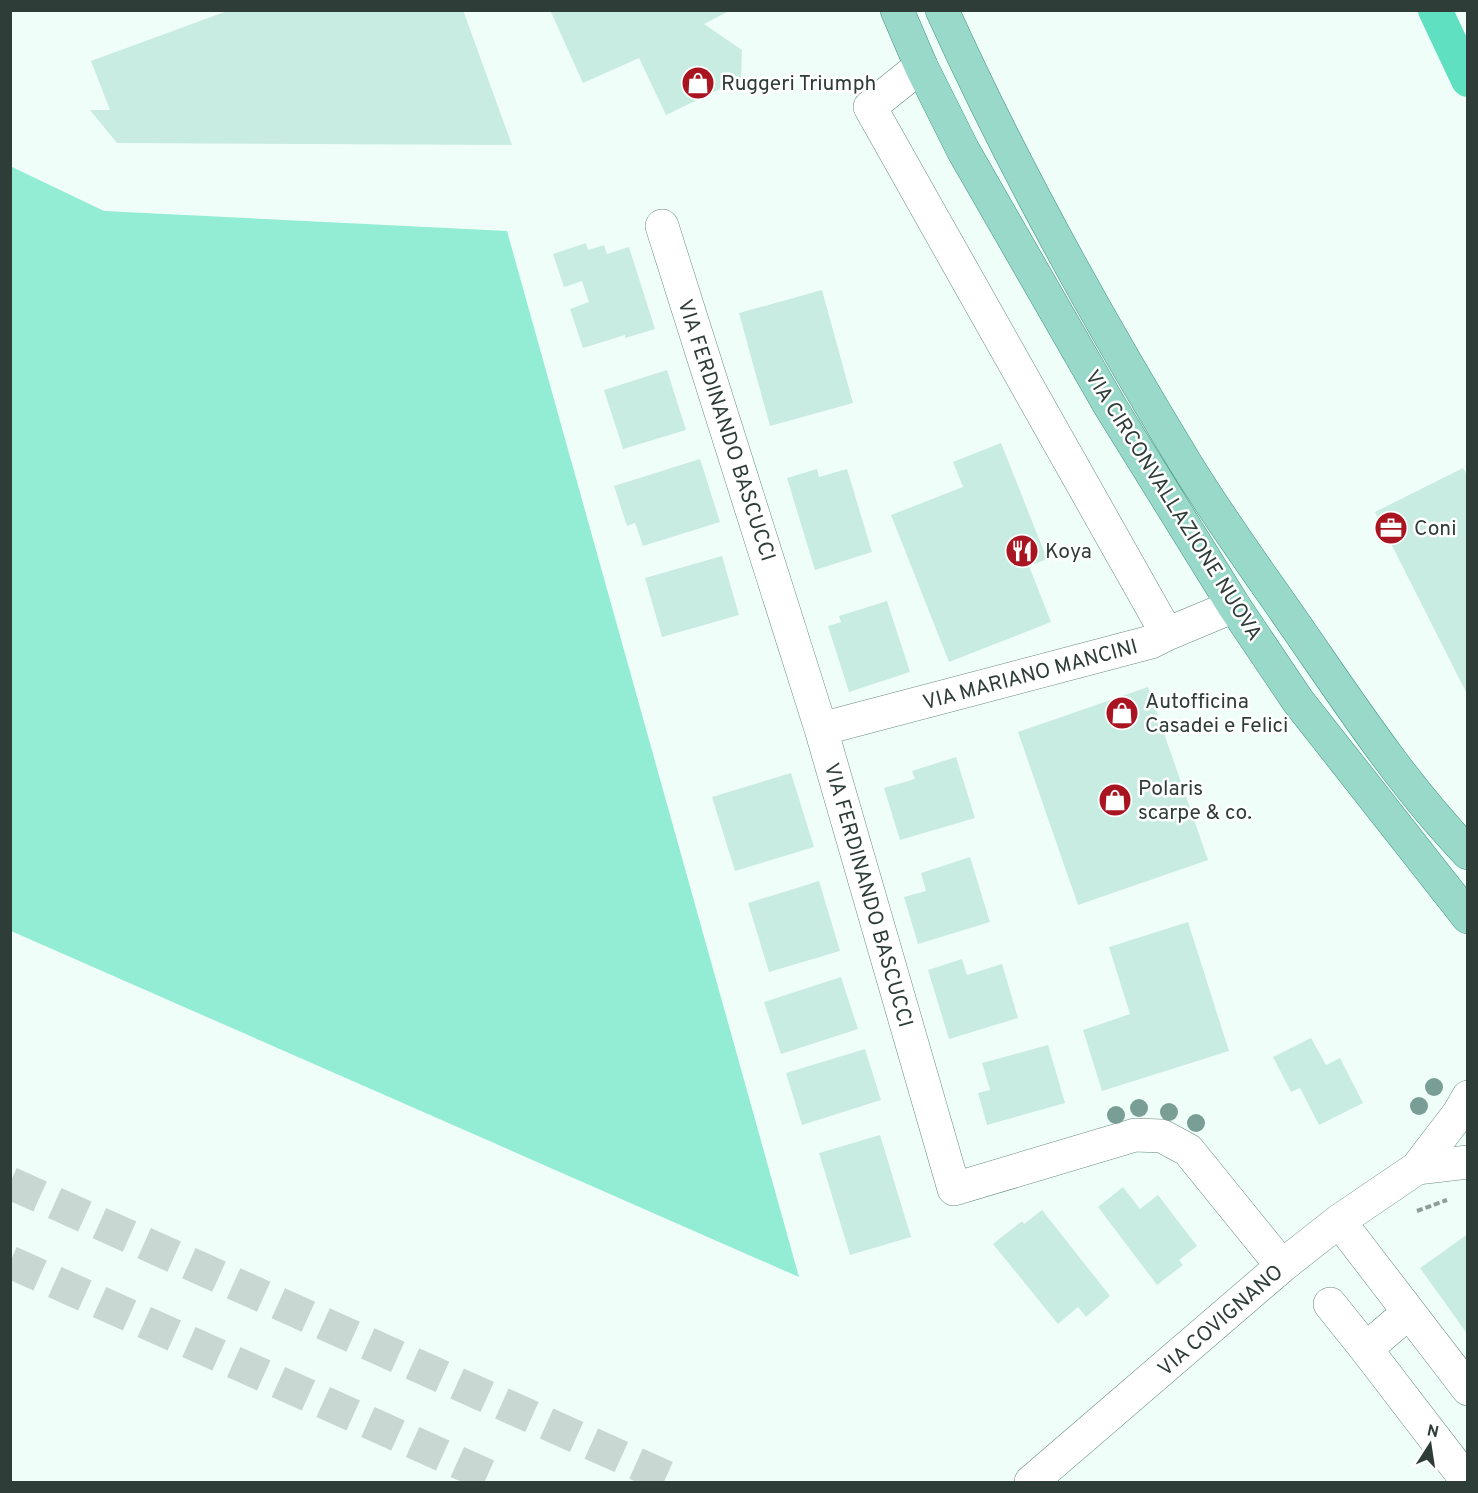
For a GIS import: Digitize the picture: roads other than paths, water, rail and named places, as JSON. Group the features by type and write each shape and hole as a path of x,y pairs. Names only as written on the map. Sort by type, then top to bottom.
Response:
{"main road":[{"name":"VIA CIRCONVALLAZIONE NUOVA","path":"897,10 921,66 963,150 1110,406 1234,606 1298,701 1467,917"},
{"name":"VIA CIRCONVALLAZIONE NUOVA","path":"942,10 977,88 1090,303 1187,466 1375,740 1439,823 1467,853"}],"street":[{"path":"921,66 870,107 1167,634"},
{"name":"VIA FERDINANDO BASCUCCI","path":"662,226 821,729 954,1189 1135,1135 1162,1136 1188,1150 1282,1266"},
{"name":"VIA MARIANO MANCINI","path":"821,729 1151,642 1234,606"},
{"name":"VIA COVIGNANO","path":"1031,1482 1282,1266 1339,1221 1417,1168 1459,1113 1467,1097"},
{"name":"VIA COVIGNANO","path":"1417,1168 1467,1162"},
{"path":"1339,1221 1467,1389"},
{"path":"1330,1304 1467,1482"},
{"path":"1366,1349 1409,1312"}],"waterway":[{"path":"1435,10 1468,80"}],"tunnel":[{"path":"10,1183 677,1482"},
{"path":"10,1262 502,1482"}],"place":[{"name":"Ruggeri Triumph","path":"698,83"},
{"name":"Coni","path":"1391,528"},
{"name":"Koya","path":"1022,551"},
{"name":"Autofficina Casadei e Felici","path":"1122,713"},
{"name":"Polaris scarpe & co.","path":"1115,800"}]}
